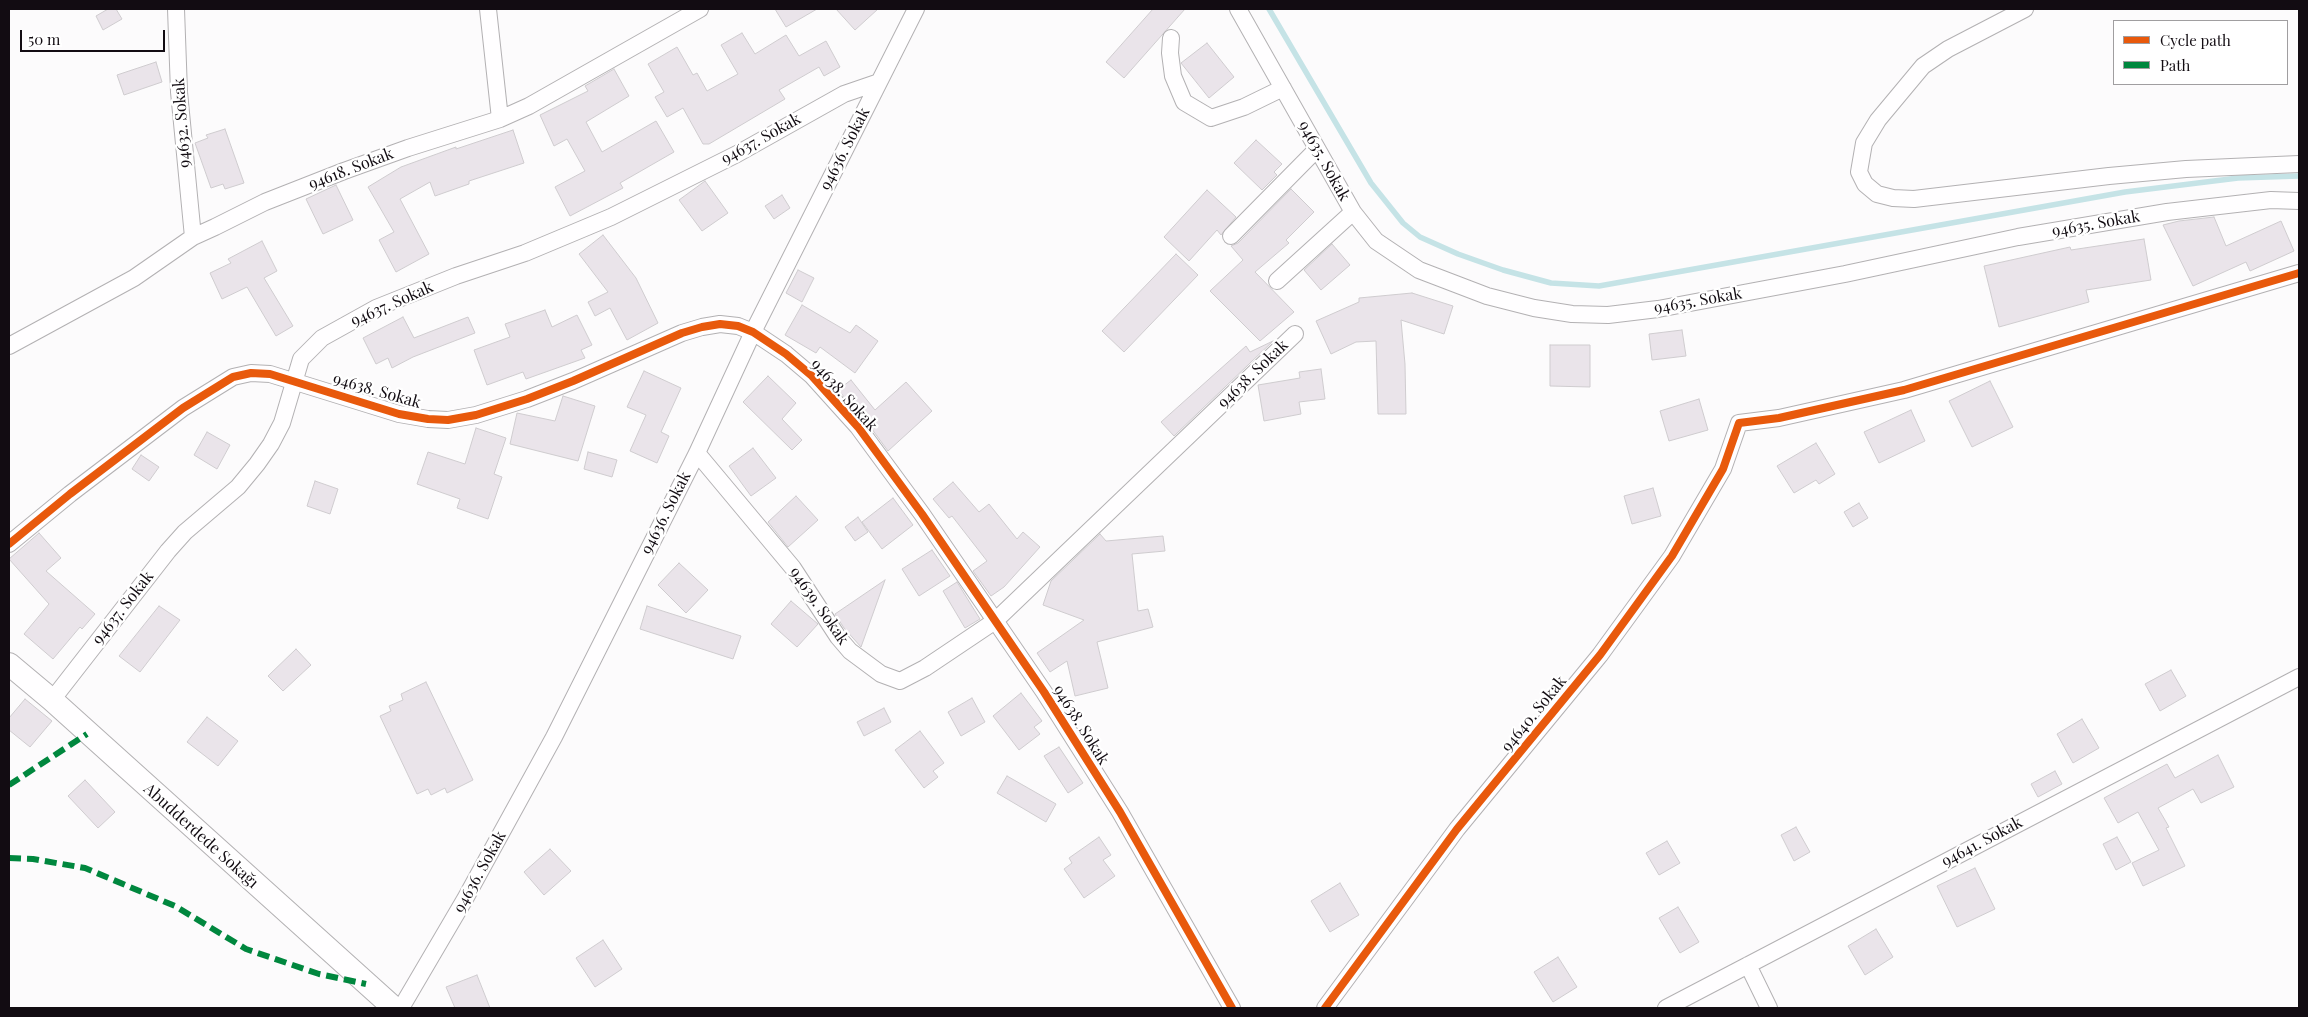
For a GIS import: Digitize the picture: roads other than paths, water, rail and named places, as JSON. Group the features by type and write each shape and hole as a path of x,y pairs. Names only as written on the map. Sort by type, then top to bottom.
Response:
{"street":[{"name":"94632. Sokak","path":"176,9 179,92 193,238"},
{"path":"488,9 500,119"},
{"name":"94618. Sokak","path":"9,346 134,278 193,238 265,202 344,170 500,119 529,106 700,9"},
{"name":"94636. Sokak","path":"401,1008 465,899 554,737 696,453 753,332 916,9"},
{"name":"94635. Sokak","path":"1238,9 1316,150 1353,212 1376,241 1419,270 1487,296 1534,308 1572,314 1608,314 1658,309 1845,274 2018,237 2158,214 2271,200 2299,201"},
{"path":"2026,9 1948,49 1923,66 1878,120 1864,143 1859,172 1865,184 1877,194 1893,198 1914,199 2186,169 2299,164"},
{"path":"1171,38 1170,53 1173,76 1184,102 1211,118 1244,107 1283,88"},
{"name":"94637. Sokak","path":"52,700 168,551 185,532 238,487 257,464 282,423 301,359 322,338 376,308 456,276 526,253 612,216 737,154 844,94 879,82"},
{"path":"1231,236 1316,150"},
{"path":"1277,280 1353,212"},
{"name":"94640. Sokak","path":"1325,1008 1457,829 1600,655 1672,556 1723,469 1738,423 1779,418 1904,390 2299,273"},
{"name":"94638. Sokak","path":"9,544 77,488 213,388 234,377 251,373 270,374 398,414 428,420 448,420 527,399 682,333 720,324 738,326 753,332 786,354 812,376 858,427 922,514 1044,692 1120,812 1232,1008"},
{"name":"94638. Sokak","path":"995,621 1294,334"},
{"name":"94639. Sokak","path":"696,453 793,568 838,637 856,656 881,674 900,681 908,678 995,621"},
{"name":"Abudderdede Sokağı","path":"9,664 52,700 394,1008"},
{"name":"94641. Sokak","path":"1666,1008 2299,677"},
{"path":"1748,965 1769,1008"}],"waterway":[{"path":"1269,9 1371,183 1403,223 1420,237 1458,254 1503,270 1551,283 1599,286 2125,192 2238,178 2299,176"}]}
